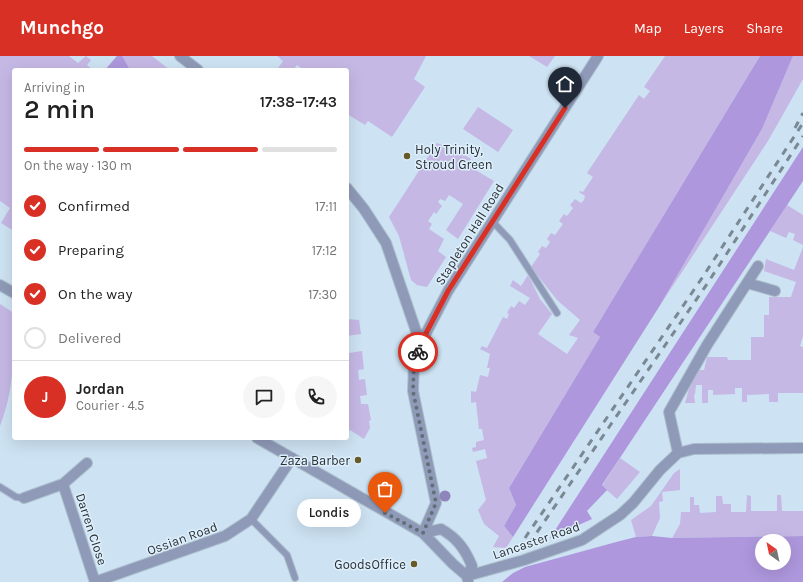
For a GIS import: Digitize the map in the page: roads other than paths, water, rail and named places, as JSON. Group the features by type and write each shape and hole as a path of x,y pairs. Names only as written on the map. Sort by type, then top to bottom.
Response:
{"street":[{"path":"180,56 195,68"},
{"name":"Stapleton Hall Road","path":"423,533 436,503 413,391 414,362 423,339 448,291 598,56"},
{"path":"349,191 372,221 386,243 416,331 423,339"},
{"path":"758,266 707,345 671,407 669,417 678,453 694,449 803,448"},
{"path":"748,283 775,291"},
{"path":"0,285 12,292"},
{"path":"260,440 423,533 467,579 472,566 466,551 453,536 441,529 423,533"},
{"name":"Lancaster Road","path":"467,579 566,546 596,532 633,503 660,470 678,453"},
{"name":"Ossian Road","path":"95,582 225,536 251,519 292,458"},
{"name":"Darren Close","path":"24,498 63,484 87,463"},
{"name":"Darren Close","path":"63,484 95,582"}],"lane":[{"path":"492,221 510,240 557,313"},
{"path":"0,487 16,497 24,498"},
{"path":"251,519 287,555 296,578"}],"railway":[{"path":"795,128 803,113"},
{"path":"525,538 702,278 803,123"},
{"path":"529,544 707,284 803,136"}],"place":[{"name":"Holy Trinity, Stroud Green","path":"407,156"},
{"name":"Zaza Barber","path":"358,460"},
{"name":"Londis","path":"385,513"},
{"name":"GoodsOffice","path":"414,564"}]}
